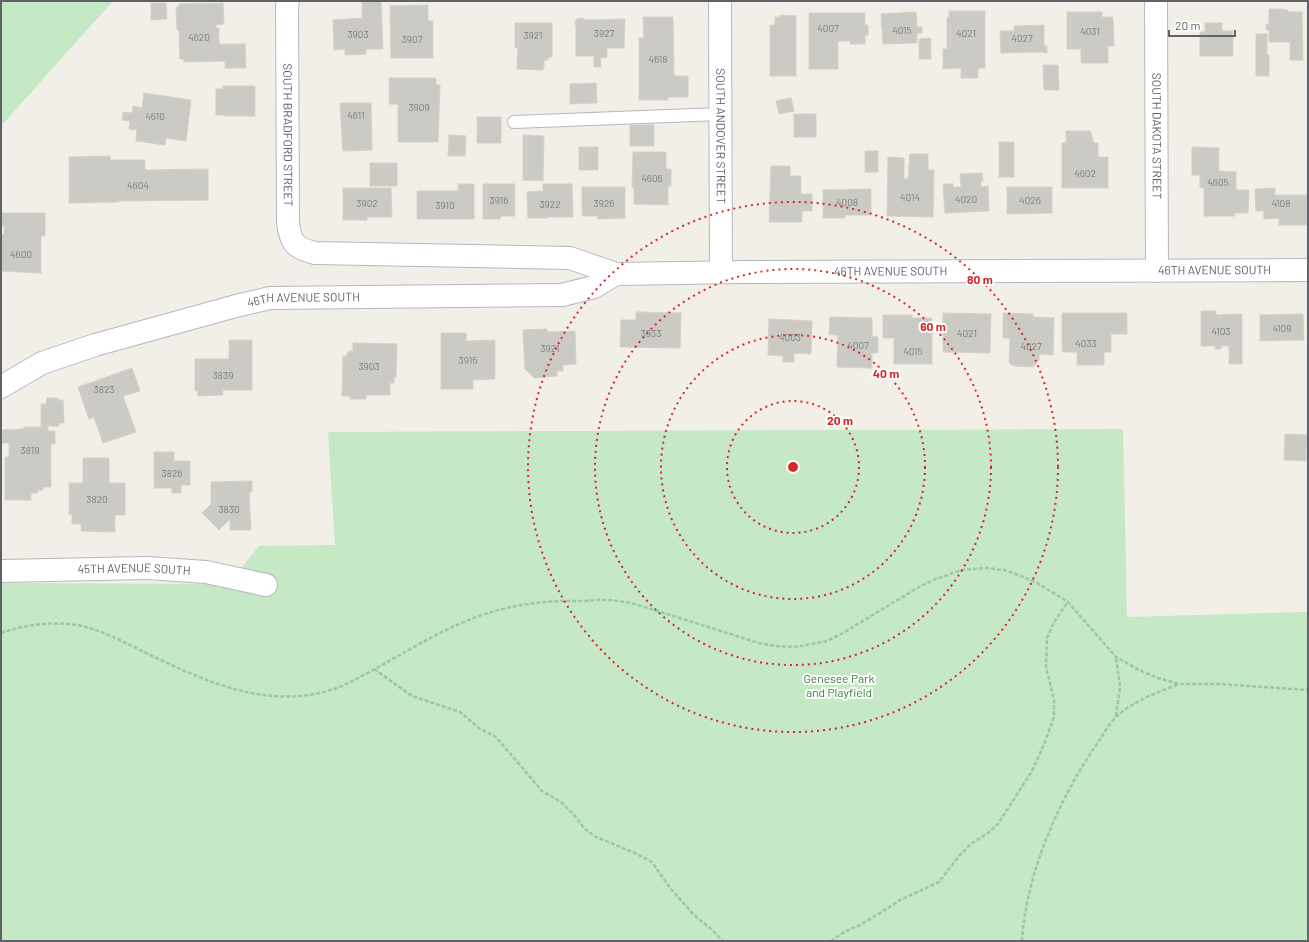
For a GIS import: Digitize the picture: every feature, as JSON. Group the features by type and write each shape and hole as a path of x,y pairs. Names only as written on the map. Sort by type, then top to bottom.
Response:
{"street":[{"name":"SOUTH BRADFORD STREET","path":"288,1 288,223 290,238 300,250 315,253"},
{"name":"SOUTH ANDOVER STREET","path":"720,1 721,272"},
{"name":"SOUTH DAKOTA STREET","path":"1156,1 1157,271"},
{"name":"46TH AVENUE SOUTH","path":"315,253 570,258 616,274 721,272 1308,270"},
{"name":"46TH AVENUE SOUTH","path":"1,387 42,363 95,345 270,298 562,295 594,287 616,274"},
{"name":"45TH AVENUE SOUTH","path":"1,571 146,568 206,572 266,585"}],"lane":[{"path":"514,122 720,114"}],"path":[{"path":"1,633 35,625 56,623 76,625 97,630 163,661 232,689 255,695 291,697 327,692 358,678 466,621 508,608 534,602 561,600 604,600 628,602 760,643 775,646 795,647 827,641 919,587 936,579 970,569 986,568 1004,570 1019,575 1038,583 1068,602 1116,657 1139,670 1158,678 1179,684 1219,684 1308,690"},
{"path":"831,941 900,900 938,882 959,856 972,843 988,833 998,824 1032,771 1054,717 1054,700 1046,667 1047,638 1054,622 1068,602"},
{"path":"1116,657 1120,687 1116,717"},
{"path":"374,669 412,696 460,712 479,728 496,738 542,791 561,802 575,816 584,828 594,836 635,853 652,862 670,888 694,915 723,941"},
{"path":"1022,941 1023,926 1031,884 1043,848 1061,804 1085,761 1116,717 1142,700 1179,684"}],"green space":[{"path":"1,1 113,1 1,126"},
{"name":"Genesee Park and Playfield","path":"1123,429 1127,617 1308,612 1308,941 1,941 1,583 229,584 259,546 335,545 328,432"}],"building":[{"path":"362,1 381,1 383,49 366,49 366,54 345,55 345,49 334,50 333,20 362,18"},
{"path":"151,3 166,3 167,19 151,20"},
{"path":"223,3 224,24 216,25 216,28 219,28 219,44 245,44 246,68 225,68 225,61 184,62 184,59 180,59 179,30 177,30 176,7 179,7 179,4"},
{"path":"428,5 428,21 433,21 433,58 391,58 390,6"},
{"path":"1269,9 1283,9 1288,10 1288,12 1302,12 1303,60 1290,60 1290,42 1269,42 1269,30 1266,30 1266,24 1269,24"},
{"path":"949,11 985,11 985,68 978,68 978,78 961,78 961,68 943,69 943,49 947,49 947,17 949,17"},
{"path":"916,12 917,27 922,27 922,33 917,33 917,43 883,44 881,14"},
{"path":"1067,12 1102,12 1102,17 1113,17 1114,46 1108,46 1108,63 1081,63 1081,49 1067,49"},
{"path":"809,13 865,13 865,25 868,25 868,35 865,35 865,44 850,44 850,41 838,41 838,69 809,69"},
{"path":"780,15 796,16 796,76 770,76 770,25 775,25 775,17 780,17"},
{"path":"643,17 673,17 674,76 688,76 688,97 668,97 668,100 639,100 639,38 644,38"},
{"path":"582,18 586,20 625,19 624,48 607,48 607,57 600,58 601,67 594,67 594,56 576,56 575,22 577,19"},
{"path":"515,23 552,23 552,57 548,57 548,60 544,60 543,70 517,69 518,48 515,48"},
{"path":"1205,23 1222,23 1222,31 1233,31 1233,56 1200,56 1200,32 1205,32"},
{"path":"1044,25 1044,46 1047,46 1047,53 1001,53 1000,31 1014,31 1014,26"},
{"path":"1256,34 1267,34 1269,76 1256,76"},
{"path":"931,38 931,59 919,59 919,39"},
{"path":"1043,65 1058,65 1059,90 1044,90"},
{"path":"389,78 436,78 436,85 440,85 438,142 398,142 398,104 389,104"},
{"path":"596,83 597,103 570,104 570,84"},
{"path":"223,86 255,86 255,116 216,115 216,89 223,89"},
{"path":"144,93 191,100 186,141 166,138 165,145 136,141 137,130 129,129 130,121 122,120 123,112 132,113 133,106 142,108"},
{"path":"791,98 794,111 779,114 776,101"},
{"path":"340,103 371,103 372,150 343,151"},
{"path":"794,114 816,114 816,137 794,137"},
{"path":"477,117 501,117 501,143 477,143"},
{"path":"630,125 654,125 654,146 630,146"},
{"path":"1066,131 1090,131 1094,143 1098,143 1098,157 1108,157 1108,188 1062,188 1062,143 1066,143"},
{"path":"449,135 466,136 465,156 448,156"},
{"path":"523,135 544,136 543,181 523,180"},
{"path":"999,142 1014,142 1014,177 999,177"},
{"path":"579,147 598,147 598,170 579,170"},
{"path":"1192,147 1219,148 1219,171 1236,172 1236,190 1249,190 1248,213 1235,213 1235,216 1204,216 1204,188 1200,188 1200,175 1192,175"},
{"path":"865,151 878,151 878,172 865,172"},
{"path":"633,152 666,152 666,169 671,169 671,186 668,186 668,205 634,204 634,188 632,187"},
{"path":"910,154 928,154 928,170 934,170 933,217 887,216 888,157 904,158 904,179 908,179"},
{"path":"110,156 110,160 145,160 145,170 208,169 208,200 69,203 69,157"},
{"path":"370,163 397,163 397,186 370,186"},
{"path":"771,166 790,166 790,176 801,176 801,194 812,194 812,211 802,211 802,222 769,222"},
{"path":"982,173 983,181 981,182 981,187 988,186 989,211 945,213 943,184 953,184 953,187 961,187 960,174"},
{"path":"458,184 474,184 474,219 417,219 417,191 458,191"},
{"path":"483,184 515,184 515,216 501,216 500,219 483,219"},
{"path":"543,184 572,184 573,217 528,218 527,192 543,191"},
{"path":"582,187 625,187 625,218 598,219 598,216 582,216"},
{"path":"1007,187 1052,187 1052,213 1007,214"},
{"path":"343,188 391,188 392,217 367,217 367,220 343,220"},
{"path":"1275,188 1275,195 1307,195 1307,225 1279,225 1279,218 1264,219 1264,211 1256,211 1255,189"},
{"path":"871,189 871,215 845,215 845,218 823,218 823,190"},
{"path":"1,213 45,213 45,236 41,236 41,273 1,271 1,235 4,234 4,225 1,225"},
{"path":"1201,311 1216,311 1216,315 1242,314 1242,364 1229,364 1229,346 1221,346 1221,349 1215,349 1215,346 1201,346"},
{"path":"636,312 681,313 680,348 620,347 621,320 636,320"},
{"path":"943,313 991,314 990,353 943,352"},
{"path":"1003,313 1033,314 1033,317 1054,318 1053,355 1039,354 1039,360 1033,367 1014,366 1009,363 1010,338 1003,338"},
{"path":"1062,313 1127,313 1127,334 1111,334 1111,352 1104,352 1104,365 1077,365 1077,352 1062,352"},
{"path":"1303,314 1304,340 1260,341 1260,315"},
{"path":"883,315 912,315 912,318 932,318 932,364 894,364 894,338 883,338"},
{"path":"830,317 872,318 872,336 878,337 878,353 872,353 872,368 837,367 838,335 829,335"},
{"path":"769,319 812,321 811,354 794,353 794,362 783,362 783,356 768,355"},
{"path":"547,329 547,332 575,331 576,364 563,365 563,371 557,371 557,376 534,378 525,369 523,330"},
{"path":"441,333 466,333 466,341 495,340 495,379 473,380 473,389 441,389"},
{"path":"229,340 252,340 252,390 223,390 223,395 198,396 198,391 195,391 195,359 229,359"},
{"path":"353,343 397,344 396,377 394,377 394,383 390,383 390,395 366,395 366,399 350,399 350,396 342,396 343,356 347,356 347,353 353,351"},
{"path":"132,368 140,391 123,396 136,432 103,443 94,417 89,419 78,387"},
{"path":"47,398 58,398 58,400 63,400 64,423 59,423 59,426 48,426 48,431 55,431 55,444 51,444 51,487 43,487 43,490 38,490 38,493 31,493 31,500 5,500 5,457 9,457 9,443 2,443 2,430 24,429 24,427 41,427 41,404 46,404"},
{"path":"1285,434 1307,435 1306,461 1284,460"},
{"path":"154,452 174,452 174,461 190,461 190,485 181,485 181,493 172,493 172,488 154,488"},
{"path":"83,458 109,458 109,483 125,483 125,515 115,515 115,532 81,531 81,524 72,524 72,514 69,514 69,483 83,483"},
{"path":"252,481 252,492 249,492 251,530 230,530 230,519 219,530 202,513 211,504 211,482"}]}
